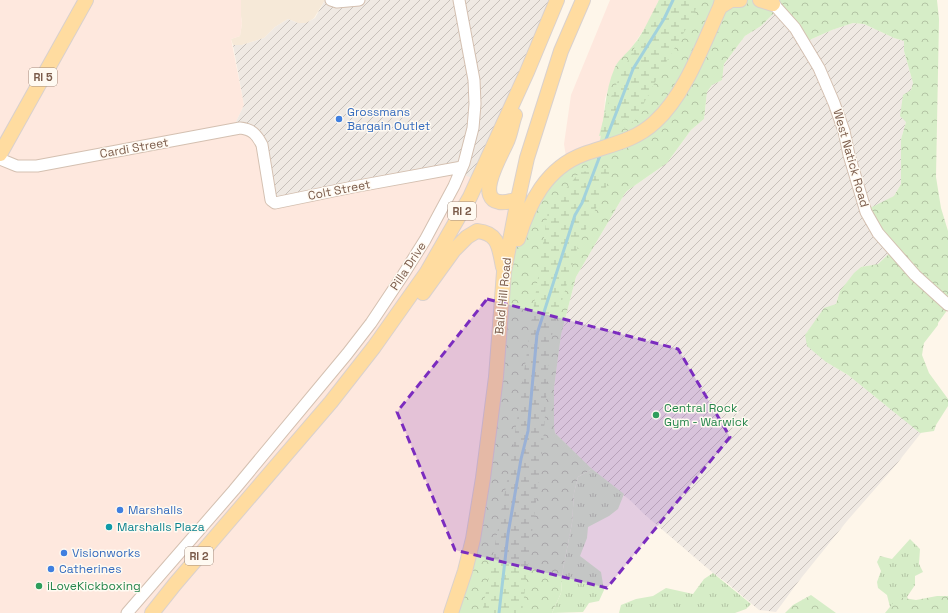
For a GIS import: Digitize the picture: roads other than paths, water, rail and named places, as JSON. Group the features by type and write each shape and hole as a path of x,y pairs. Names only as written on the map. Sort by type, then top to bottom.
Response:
{"main road":[{"name":"RI 5","path":"0,154 86,0"},
{"name":"RI 2","path":"152,613 331,402 374,346 427,272 470,197 557,0"},
{"name":"Bald Hill Road","path":"454,607 473,539 484,478 496,377 504,272 518,199 527,158 560,51 582,0"},
{"path":"502,295 525,217 535,196 545,181 559,167 574,158 637,135 654,124 674,102 721,4 731,0 740,0"},
{"path":"518,199 498,202 491,195 488,187 494,169 508,139 526,72"},
{"path":"331,402 372,356 440,271 454,250 471,233 477,231 486,232 496,239 504,272"}],"street":[{"path":"332,0 337,2 359,0"},
{"name":"Pilla Drive","path":"127,613 234,490 347,354 371,323 404,275 425,240 454,186 462,167 473,128 475,104 474,80 459,0"},
{"name":"West Natick Road","path":"768,1 788,19 801,36 825,81 844,131 866,212 878,233 915,275 948,305"},
{"name":"Cardi Street","path":"0,159 17,166 37,166 240,128 253,132 259,138 262,145"},
{"name":"Colt Street","path":"262,145 271,200 275,204 353,187 462,167"}],"waterway":[{"path":"605,142 633,69 664,19 673,0"},
{"path":"499,613 508,534 521,459 528,431 537,334 575,215 582,203 601,153"}],"place":[{"name":"Grossmans Bargain Outlet","path":"339,119"},
{"name":"Central Rock Gym - Warwick","path":"656,415"},
{"name":"Marshalls","path":"120,510"},
{"name":"Marshalls Plaza","path":"109,527"},
{"name":"Visionworks","path":"64,553"},
{"name":"Catherines","path":"51,569"},
{"name":"iLoveKickboxing","path":"39,586"}]}
